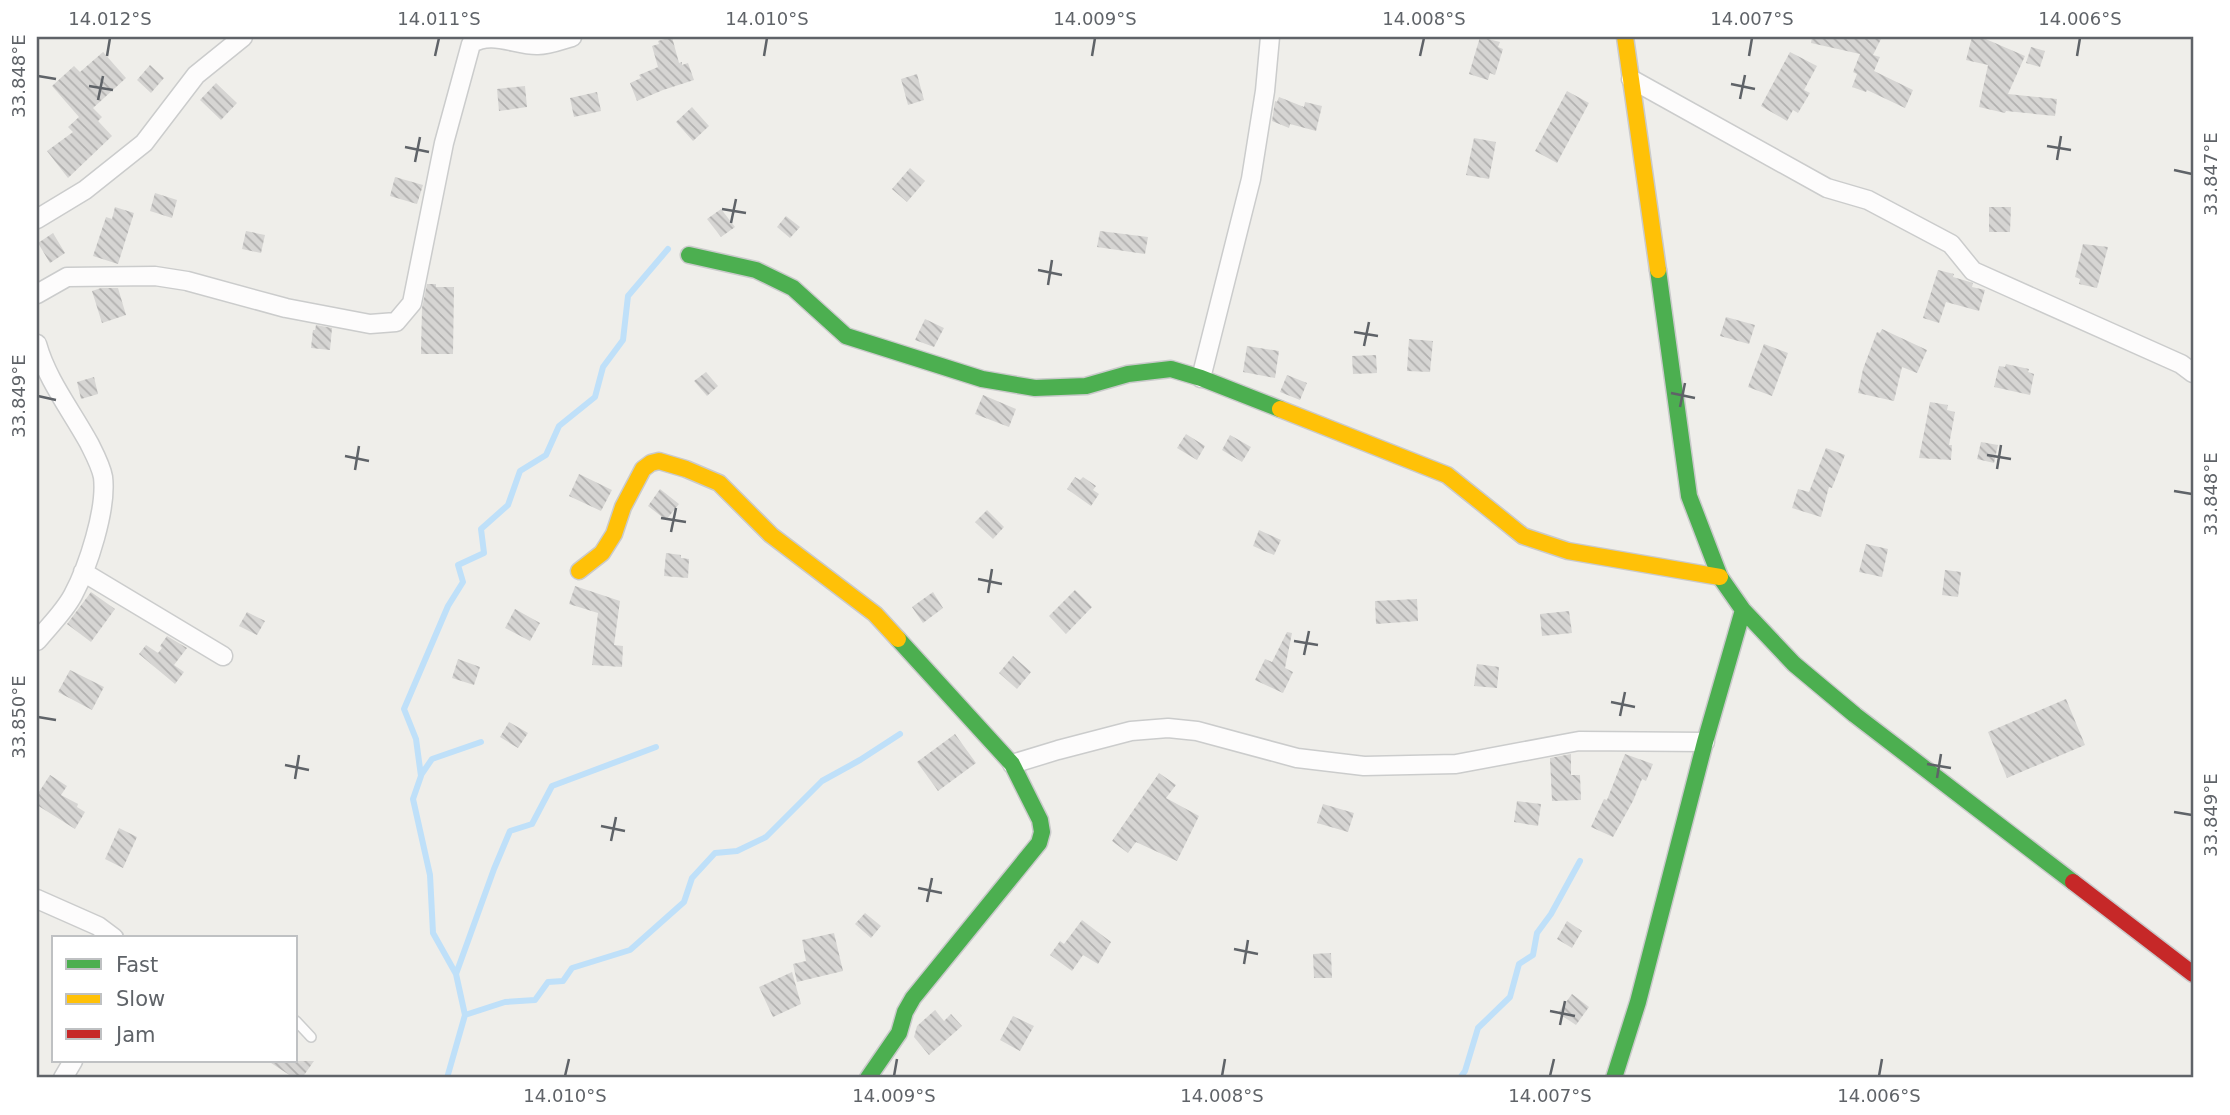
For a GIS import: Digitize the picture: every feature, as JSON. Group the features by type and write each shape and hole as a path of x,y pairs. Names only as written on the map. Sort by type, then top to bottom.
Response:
{"street":[{"path":"37,219 85,190 144,143 195,75 243,37"},
{"path":"37,294 67,277 155,276 187,281 286,308 370,324 396,322 412,303 444,144 470,40 487,38 538,45 572,37"},
{"path":"1201,378 1251,179 1265,91 1270,37"},
{"path":"1625,37 1689,496 1720,577 1743,610 1794,664 1855,715 2193,974"},
{"path":"1631,79 1827,188 1868,200 1951,244 1973,271 2180,364 2193,373"},
{"path":"689,255 756,270 793,288 846,336 982,379 1035,388 1086,386 1128,373 1171,369 1201,378 1447,475 1523,536 1568,551 1720,577"},
{"path":"37,344 43,364 88,441 103,476 103,496 93,544 83,572 64,609 37,641"},
{"path":"579,571 602,553 614,534 638,479 651,463 659,461 677,466 719,483 771,535 875,614 1012,764 1040,820 1042,832 1039,843 913,998 905,1012 899,1033 868,1078"},
{"path":"83,572 223,656"},
{"path":"1614,1078 1638,1002 1705,742 1743,610"},
{"path":"1012,764 1131,731 1168,728 1196,731 1297,758 1364,766 1456,764 1579,741 1705,742"},
{"path":"37,899 98,926 111,936"},
{"path":"63,1078 72,1062"}],"lane":[{"path":"98,926 120,936"},
{"path":"298,1023 311,1037"}],"building":[{"path":"672,37 679,63 688,63 694,80 637,101 630,83 641,78 639,75 658,67 652,46"},
{"path":"1480,37 1500,42 1498,47 1503,49 1495,75 1490,73 1488,80 1469,74"},
{"path":"1812,37 1882,37 1873,55 1880,57 1874,71 1913,90 1905,108 1867,90 1866,92 1852,87 1857,74 1853,72 1860,54 1811,43"},
{"path":"1972,37 1981,37 2025,56 2008,94 2057,99 2055,116 2005,113 1979,107 1988,65 1966,60"},
{"path":"2031,47 2045,51 2040,67 2026,63"},
{"path":"103,52 126,78 93,108 102,117 98,121 112,136 68,178 47,151 73,132 68,127 79,117 52,86 74,66 80,72"},
{"path":"1790,52 1817,66 1804,90 1810,93 1798,113 1793,110 1787,121 1761,106"},
{"path":"150,65 164,78 151,93 137,80"},
{"path":"917,74 924,100 908,105 901,79"},
{"path":"216,83 237,103 221,120 200,100"},
{"path":"525,86 527,107 499,111 497,89"},
{"path":"1567,91 1589,103 1557,163 1535,151"},
{"path":"597,92 601,111 574,117 570,98"},
{"path":"1279,97 1304,107 1305,102 1322,106 1316,131 1290,124 1289,128 1272,121 1275,101 1277,102"},
{"path":"692,107 709,126 693,141 676,122"},
{"path":"1474,138 1496,142 1489,179 1466,175"},
{"path":"910,168 925,181 907,202 892,189"},
{"path":"395,177 423,185 417,204 390,196"},
{"path":"155,193 177,200 172,218 150,211"},
{"path":"115,207 134,213 118,264 93,256 106,217 112,219"},
{"path":"1989,207 2011,207 2010,232 1989,232"},
{"path":"721,209 735,227 721,237 707,219"},
{"path":"786,216 800,227 790,238 777,227"},
{"path":"246,231 265,235 261,253 242,249"},
{"path":"1100,231 1148,237 1145,254 1097,247"},
{"path":"53,233 65,253 50,263 38,243"},
{"path":"2083,244 2108,247 2097,288 2079,284 2080,279 2075,277"},
{"path":"1938,270 1954,274 1953,277 1973,283 1972,287 1985,290 1979,311 1946,302 1939,323 1923,318"},
{"path":"427,284 454,287 453,354 421,354 422,308"},
{"path":"118,288 126,315 102,323 92,291"},
{"path":"1726,317 1755,325 1749,344 1720,336"},
{"path":"925,319 944,328 934,347 915,340"},
{"path":"316,325 332,328 330,350 311,348"},
{"path":"1882,329 1927,350 1917,373 1902,367 1894,401 1858,393 1863,369 1877,332 1880,333"},
{"path":"1409,339 1433,341 1430,372 1407,371"},
{"path":"1764,344 1788,353 1772,396 1748,387"},
{"path":"1247,346 1279,351 1275,378 1243,372"},
{"path":"1376,355 1377,373 1353,374 1352,356"},
{"path":"2006,364 2029,369 2028,372 2034,374 2030,395 1994,387 1999,366 2005,367"},
{"path":"706,372 718,386 707,396 694,381"},
{"path":"1287,375 1307,383 1300,400 1280,392"},
{"path":"94,377 98,394 81,399 77,382"},
{"path":"983,395 1016,409 1009,427 975,414"},
{"path":"1930,402 1948,405 1947,410 1955,412 1949,445 1952,445 1951,460 1919,458"},
{"path":"1186,434 1205,446 1197,460 1177,448"},
{"path":"1230,435 1251,447 1242,462 1222,450"},
{"path":"1981,442 1998,445 1994,463 1977,459"},
{"path":"1826,448 1845,455 1832,488 1829,487 1821,517 1792,508 1798,489 1809,492"},
{"path":"579,474 612,490 601,511 569,496"},
{"path":"1075,477 1080,480 1083,477 1096,486 1093,490 1099,494 1091,506 1067,489"},
{"path":"660,489 679,504 666,520 648,506"},
{"path":"987,510 1004,527 993,539 975,522"},
{"path":"1259,530 1281,540 1274,555 1253,546"},
{"path":"1866,544 1888,549 1882,577 1859,572"},
{"path":"666,553 689,559 688,578 664,576"},
{"path":"1945,570 1961,572 1958,597 1942,595"},
{"path":"575,586 620,601 614,645 623,646 622,667 592,665 598,613 569,604"},
{"path":"1075,590 1092,607 1066,634 1049,616"},
{"path":"91,592 115,609 91,642 67,624"},
{"path":"933,592 943,608 923,623 912,607"},
{"path":"1417,599 1418,621 1376,624 1375,601"},
{"path":"515,609 540,623 530,641 505,628"},
{"path":"1569,611 1572,633 1542,636 1540,614"},
{"path":"247,612 265,621 257,635 239,626"},
{"path":"1287,632 1292,633 1285,668 1293,672 1283,693 1255,680 1265,659 1272,662"},
{"path":"167,636 187,648 174,665 184,672 175,684 139,654 146,645 158,653"},
{"path":"1013,656 1031,672 1017,689 999,673"},
{"path":"458,659 480,667 474,685 452,678"},
{"path":"1477,664 1499,667 1497,688 1474,686"},
{"path":"70,670 104,687 92,710 58,692"},
{"path":"2066,699 2085,745 2007,778 1988,732"},
{"path":"509,722 528,733 518,748 500,737"},
{"path":"955,734 976,763 938,791 917,762"},
{"path":"1571,754 1571,775 1580,775 1581,800 1552,801 1550,758"},
{"path":"1625,754 1653,764 1646,781 1642,779 1613,837 1591,827 1604,799 1607,800"},
{"path":"1159,773 1176,785 1166,798 1199,816 1177,861 1136,842 1128,853 1112,841"},
{"path":"50,775 67,786 61,795 78,804 77,807 85,812 75,829 37,805 37,795"},
{"path":"1517,801 1541,804 1538,826 1514,822"},
{"path":"1323,804 1354,813 1348,832 1317,823"},
{"path":"119,828 137,837 123,868 105,859"},
{"path":"865,913 881,926 871,938 855,924"},
{"path":"1082,920 1111,942 1098,964 1083,955 1072,971 1050,955 1060,941 1064,944"},
{"path":"1567,921 1582,931 1572,948 1557,939"},
{"path":"834,933 843,971 797,982 793,964 806,961 802,940"},
{"path":"1331,953 1332,978 1314,978 1313,954"},
{"path":"792,972 801,1004 773,1017 759,987"},
{"path":"1572,994 1589,1007 1576,1025 1558,1013"},
{"path":"935,1010 944,1021 951,1014 962,1026 929,1055 914,1037 917,1026"},
{"path":"1013,1016 1034,1026 1020,1051 1000,1040"},
{"path":"314,1061 302,1078 294,1078 270,1062"}],"waterway":[{"path":"447,1078 465,1015 456,974 433,933 430,875 413,799 421,776 416,739 404,709 448,606 463,582 458,565 484,553 481,529 508,505 520,471 546,455 559,426 595,397 603,367 623,340 628,296 668,249"},
{"path":"465,1015 505,1002 535,1000 548,982 563,981 572,968 630,950 684,902 692,878 715,853 737,851 766,837 822,781 900,734"},
{"path":"421,775 432,759 481,742"},
{"path":"456,974 510,831 532,824 552,786 656,747"},
{"path":"1460,1078 1465,1071 1478,1028 1510,997 1519,964 1533,955 1537,933 1551,914 1580,861"}],"traffic: fast":[{"path":"689,255 756,270 793,288 846,336 982,379 1035,388 1086,386 1128,374 1171,369 1280,409"},
{"path":"1658,270 1689,496 1720,577 1743,610 1794,664 1855,715 2073,882"},
{"path":"1614,1078 1638,1002 1705,742 1743,610"},
{"path":"868,1078 899,1033 905,1012 913,998 1039,843 1042,832 1040,820 1012,764 898,639"}],"traffic: slow":[{"path":"1625,37 1658,270"},
{"path":"1280,409 1447,475 1523,536 1568,551 1720,577"},
{"path":"579,571 602,553 614,534 623,507 643,469 659,461 719,483 771,535 875,614 898,639"}],"traffic: jam":[{"path":"2073,882 2193,974"}]}
